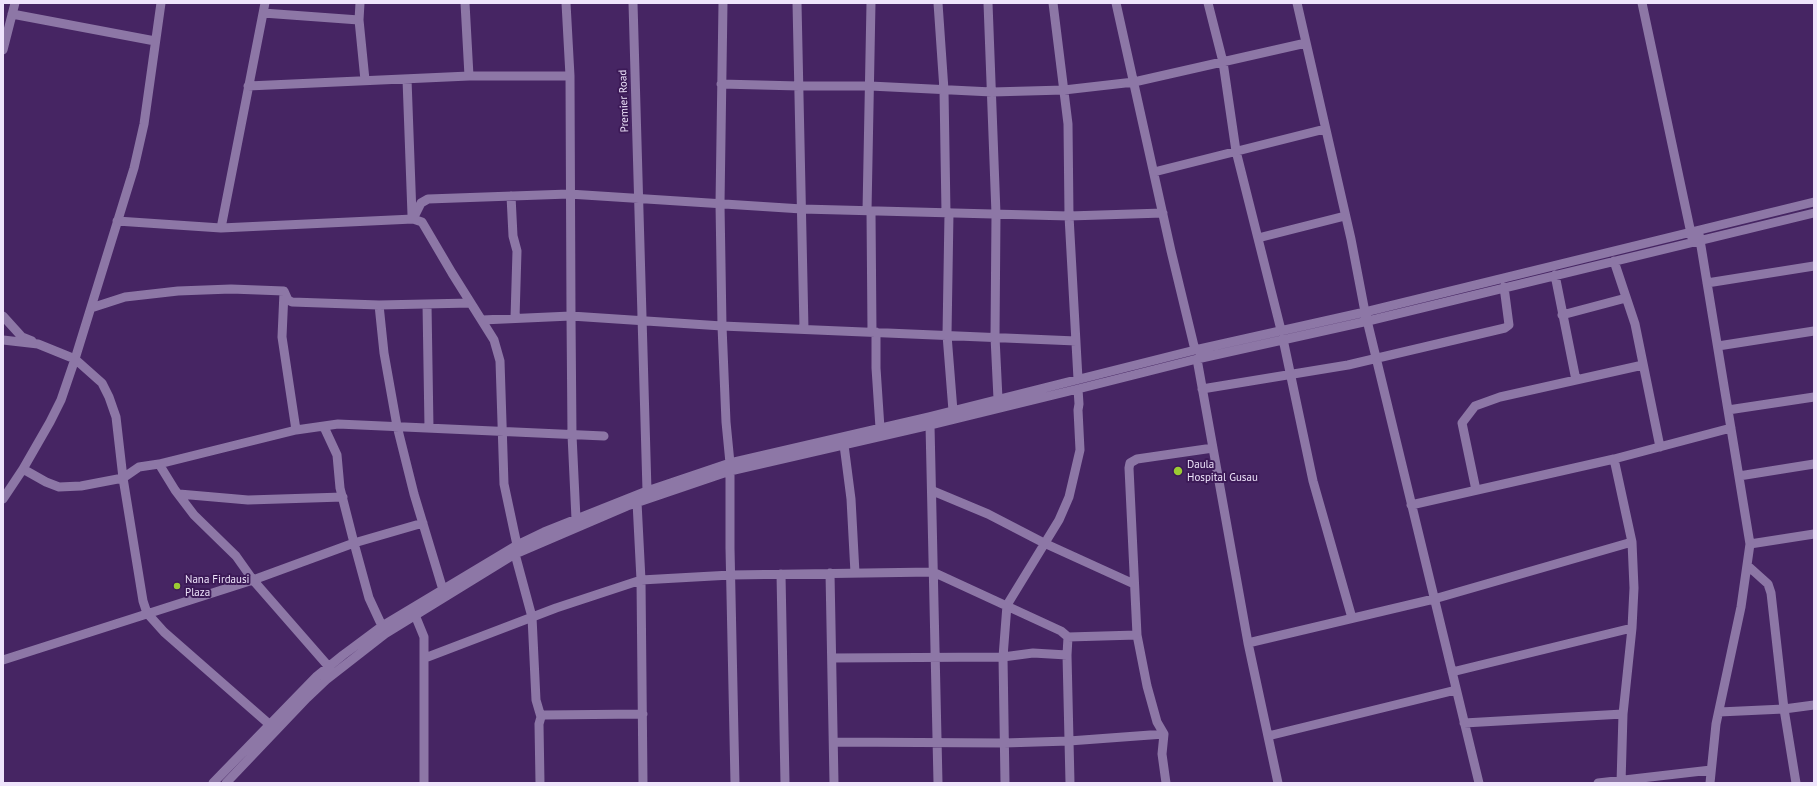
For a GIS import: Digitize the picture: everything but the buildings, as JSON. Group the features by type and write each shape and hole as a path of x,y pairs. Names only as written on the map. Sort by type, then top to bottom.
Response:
{"street":[{"path":"3,50 15,3"},
{"path":"3,499 40,441 61,400 75,359 134,168 144,124 161,3"},
{"path":"221,228 265,3"},
{"path":"360,3 359,20 365,80"},
{"path":"465,3 469,76"},
{"path":"566,3 570,76 569,194 572,434 576,519"},
{"name":"Premier Road","path":"633,3 647,491"},
{"path":"723,3 720,204 722,326 726,422 730,467 730,575 735,783"},
{"path":"797,3 804,329"},
{"path":"871,3 869,211 880,428"},
{"path":"938,3 944,90 947,213 947,335 953,411"},
{"path":"988,3 996,214 995,337 998,399"},
{"path":"1053,3 1068,124 1069,216 1078,379"},
{"path":"1116,3 1196,354 1248,643 1278,783"},
{"path":"1208,3 1223,62 1236,151 1282,335 1313,481 1352,618"},
{"path":"1297,3 1366,316 1478,783"},
{"path":"1642,3 1707,283 1750,544 1741,607 1719,712 1710,783"},
{"path":"12,14 155,41"},
{"path":"263,14 359,20"},
{"path":"722,84 870,86 992,92 1064,90 1134,82 1306,43"},
{"path":"248,86 469,76 570,76"},
{"path":"407,79 413,219"},
{"path":"1154,172 1325,129"},
{"path":"413,219 421,203 428,199 569,194 802,209 1069,216 1163,213"},
{"path":"511,196 513,236 517,251 515,318"},
{"path":"213,783 269,724 329,667 382,626 443,590 576,519 647,491 730,467 880,428 1078,379 1504,287 1614,261 1814,202"},
{"path":"1366,316 1696,236 1814,213"},
{"path":"1258,238 1345,216"},
{"path":"117,221 221,228 413,219 422,222 494,340 500,361 501,430 504,484 516,550 532,617 536,700 540,717 540,783"},
{"path":"1614,261 1635,324 1660,447"},
{"path":"1707,283 1814,266"},
{"path":"1555,275 1576,380"},
{"path":"1202,389 1348,365 1505,328 1509,325 1504,287"},
{"path":"91,308 125,297 178,291 231,289 284,292"},
{"path":"284,292 288,300 292,302 379,305 471,303"},
{"path":"284,292 282,337 296,430"},
{"path":"1562,314 1626,298"},
{"path":"427,304 429,428"},
{"path":"379,305 384,353 397,426 443,590"},
{"path":"3,316 22,337 75,359 102,383 116,417 123,478 143,601 147,613 164,632 269,724"},
{"path":"482,320 571,316 722,326 1076,341"},
{"path":"1718,346 1814,331"},
{"path":"3,340 38,344"},
{"path":"226,783 326,680 385,634 516,550 730,467 844,445 930,425 1078,389 1196,354"},
{"path":"1476,490 1462,423 1475,406 1500,397 1643,365"},
{"path":"1005,783 1003,657 1007,605 1044,542 1059,520 1069,497 1080,450 1078,389"},
{"path":"1728,410 1814,397"},
{"path":"23,469 46,482 59,487 81,486 123,478 139,467 159,464 296,430 345,424 501,430 604,436"},
{"path":"930,425 933,491 933,572 938,783"},
{"path":"324,427 337,456 340,488 354,543 370,598 382,626"},
{"path":"1411,505 1614,459 1731,428"},
{"path":"844,445 851,499 855,573"},
{"path":"1166,783 1162,754 1164,734 1157,722 1147,686 1137,635 1130,463 1137,459 1213,448"},
{"path":"1614,459 1632,542 1634,588 1632,628 1623,714 1621,782"},
{"path":"159,464 175,490 194,515 236,556 253,580 329,667"},
{"path":"1739,476 1814,464"},
{"path":"933,491 988,514 1134,584"},
{"path":"179,494 248,500 343,497"},
{"path":"637,502 641,580 643,783"},
{"path":"3,660 253,580 354,543 423,523"},
{"path":"1750,544 1814,534"},
{"path":"1248,643 1434,598 1632,542"},
{"path":"1748,566 1768,584 1771,593 1784,709 1796,783"},
{"path":"425,658 532,617 641,580 730,575 933,572 1007,605 1061,631 1068,636 1137,635"},
{"path":"830,573 834,783"},
{"path":"780,574 785,783"},
{"path":"415,615 424,637 424,783"},
{"path":"1452,672 1632,628"},
{"path":"1068,636 1067,655 1070,783"},
{"path":"832,658 1003,657 1033,653 1067,655"},
{"path":"1268,736 1456,690"},
{"path":"1719,712 1784,709 1814,705"},
{"path":"540,717 544,715 643,714"},
{"path":"1464,723 1623,714"},
{"path":"834,742 1004,743 1069,741 1164,734"},
{"path":"1598,783 1621,782 1711,770"}],"place":[{"name":"Daula Hospital Gusau","path":"1178,471"},
{"name":"Nana Firdausi Plaza","path":"177,586"}]}
